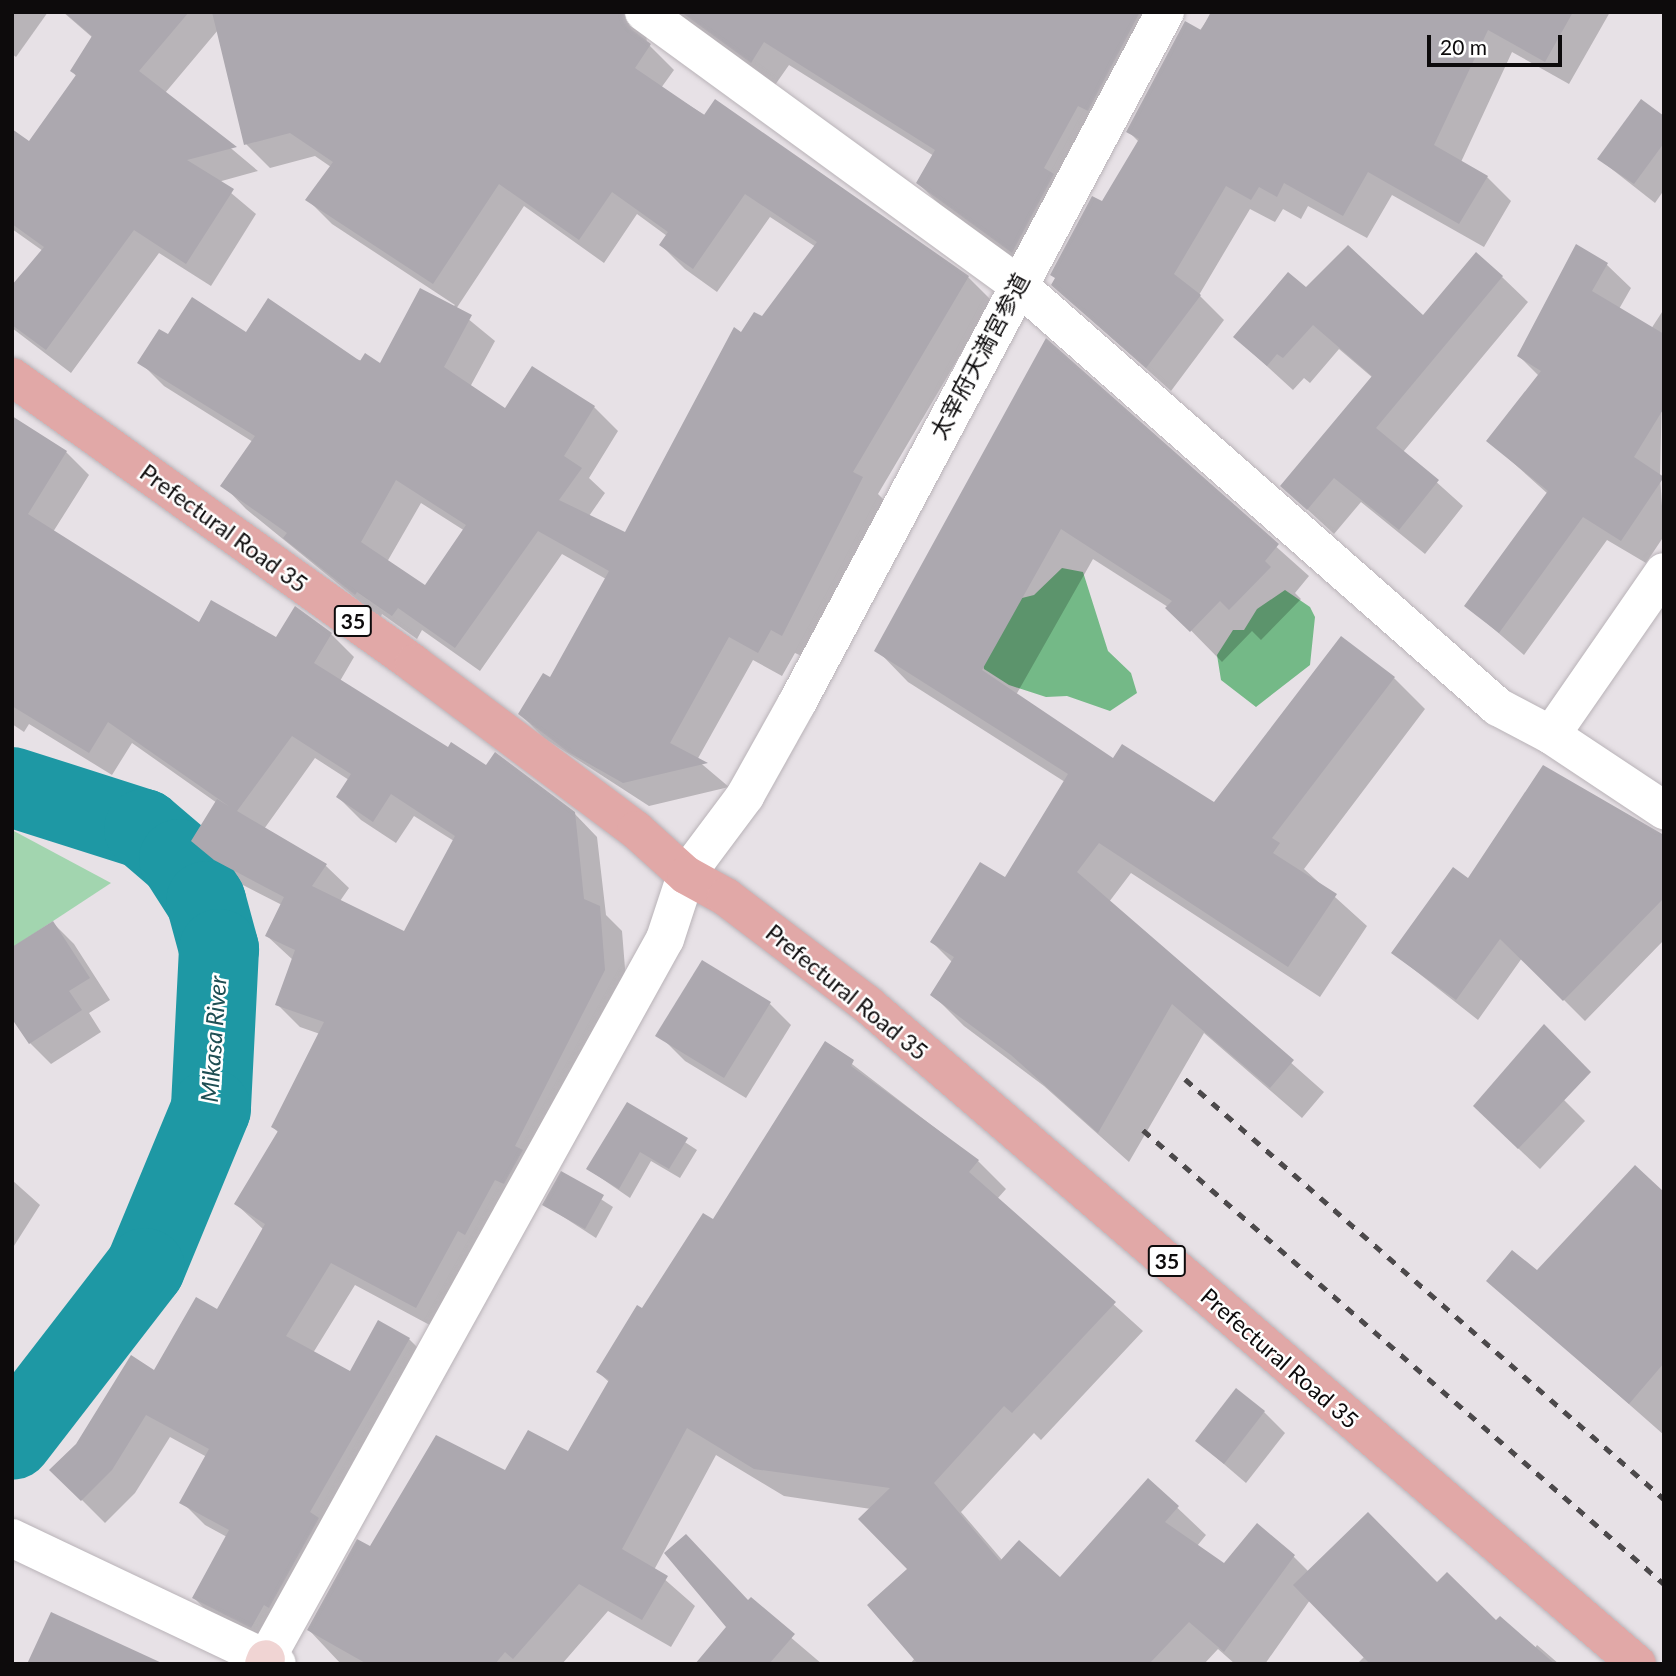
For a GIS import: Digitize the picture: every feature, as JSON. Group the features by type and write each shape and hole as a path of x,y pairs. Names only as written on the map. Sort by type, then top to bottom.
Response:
{"main road":[{"name":"Prefectural Road 35","path":"12,377 414,664 636,830 686,874 726,897 867,1004 1637,1664"}],"street":[{"path":"645,12 1017,284 1498,706 1551,735 1664,810"},
{"name":"太宰府天満宮参道","path":"269,1662 665,940 686,874 745,796 797,703 1017,284 1165,12"},
{"path":"1551,735 1664,572"},
{"path":"12,1538 269,1662"}],"green space":[{"path":"1062,568 1083,572 1108,651 1131,673 1137,693 1110,711 1067,696 1046,697 1009,685 984,669 974,610 1034,595"},
{"path":"1285,590 1310,607 1315,617 1310,665 1256,707 1221,680 1217,655 1233,630 1244,630 1257,609"},
{"path":"12,830 111,883 12,948"}],"building":[{"path":"64,12 189,12 139,71 237,147 187,160 234,189 186,264 134,230 46,350 12,325 12,285 44,247 12,224 12,129 29,141 76,75 70,71 92,36"},
{"path":"212,12 623,12 631,29 651,44 635,68 704,115 715,99 969,276 853,472 863,477 782,636 771,630 758,653 729,637 670,743 708,763 623,783 568,752 518,714 543,673 550,677 609,571 538,531 455,648 398,608 392,616 357,592 355,595 283,538 287,533 220,486 255,436 137,363 159,329 168,334 192,297 246,332 268,298 360,361 365,353 380,363 420,288 472,315 444,367 505,408 532,366 595,406 564,456 582,468 559,500 625,532 734,327 741,332 754,312 762,316 817,242 745,194 693,269 659,245 668,232 612,192 579,240 499,184 433,284 305,200 333,162 290,133 244,145","holes":["396,480 466,525 425,585 361,542"]},
{"path":"681,12 1140,12 1088,111 1078,106 1044,168 1054,174 1012,253 916,183 935,150 764,42 751,63"},
{"path":"1211,12 1573,12 1545,62 1488,30 1434,145 1488,176 1459,224 1368,172 1343,216 1284,183 1277,197 1259,187 1251,200 1226,186 1174,274 1201,295 1146,368 1051,285 1055,278 1050,275 1092,196 1102,201 1139,139 1126,132 1185,21 1201,30"},
{"path":"1641,99 1664,116 1664,143 1634,184 1597,159"},
{"path":"1576,244 1608,263 1592,291 1664,334 1664,408 1634,457 1664,477 1621,541 1583,517 1499,633 1464,606 1548,491 1486,441 1541,371 1517,356"},
{"path":"1348,245 1423,315 1476,252 1503,276 1376,428 1439,480 1399,530 1334,478 1307,510 1280,486 1372,376 1313,325 1283,358 1277,354 1267,366 1233,337 1288,272 1306,287"},
{"path":"1046,338 1279,544 1265,561 1271,567 1229,610 1220,601 1190,632 1165,608 1172,601 1061,529 982,670 1113,758 1122,744 1214,802 1341,636 1395,677 1272,838 1280,843 1273,853 1337,894 1288,967 1099,843 1077,872 1294,1060 1270,1088 1172,1004 1098,1133 1011,1055 930,995 954,957 930,942 980,862 1005,877 1068,774 874,651"},
{"path":"12,416 67,451 28,514 199,622 211,600 276,637 295,606 332,633 314,663 448,747 451,742 486,765 495,752 575,812 584,899 600,906 605,970 515,1146 523,1150 504,1184 495,1180 465,1235 458,1231 416,1308 331,1263 286,1336 350,1371 378,1320 410,1338 310,1512 319,1518 269,1608 264,1605 251,1628 192,1598 229,1530 179,1503 209,1449 146,1415 112,1470 81,1501 49,1470 76,1444 131,1355 154,1370 196,1297 217,1309 265,1224 234,1204 278,1131 271,1127 324,1022 275,1005 295,950 265,936 284,897 214,860 191,841 217,799 230,807 108,722 89,753 12,706","holes":["292,736 351,774 336,797 373,822 391,794 455,836 404,931 312,886 327,864 237,811"]},
{"path":"1543,765 1664,835 1664,898 1563,1001 1500,939 1456,1000 1391,953 1453,867 1468,878"},
{"path":"53,921 90,978 69,991 82,1010 29,1044 12,1019 12,947"},
{"path":"702,960 771,1002 724,1078 655,1036"},
{"path":"1544,1024 1591,1072 1518,1149 1473,1106"},
{"path":"825,1041 854,1060 851,1066 979,1160 969,1172 1116,1302 1012,1413 1004,1406 934,1483 1000,1561 1019,1540 1060,1577 1148,1478 1179,1506 1165,1522 1224,1563 1257,1523 1295,1555 1224,1652 1189,1622 1149,1664 918,1664 867,1605 907,1569 858,1519 890,1488 754,1469 687,1428 622,1549 668,1576 642,1620 579,1584 513,1659 505,1652 495,1664 367,1664 307,1630 357,1539 370,1546 436,1435 505,1470 528,1430 568,1451 609,1380 596,1372 637,1305 642,1308 703,1213 713,1219"},
{"path":"627,1102 688,1138 669,1169 640,1152 619,1189 586,1169"},
{"path":"1635,1165 1664,1192 1664,1363 1629,1404 1486,1281 1512,1250 1537,1270"},
{"path":"561,1171 604,1195 585,1229 542,1205"},
{"path":"1236,1388 1265,1411 1224,1464 1195,1441"},
{"path":"1368,1512 1437,1582 1447,1572 1496,1620 1500,1616 1555,1664 1370,1664 1293,1585"},
{"path":"686,1534 748,1600 751,1597 795,1634 769,1664 695,1664 726,1627 664,1553"},
{"path":"51,1612 164,1664 27,1664"}],"waterway":[{"name":"Mikasa River","path":"12,787 144,829 179,859 206,901 219,949 211,1109 145,1268 12,1440"}],"railway":[{"path":"1185,1079 1664,1499"},
{"path":"1143,1130 1664,1584"}]}
